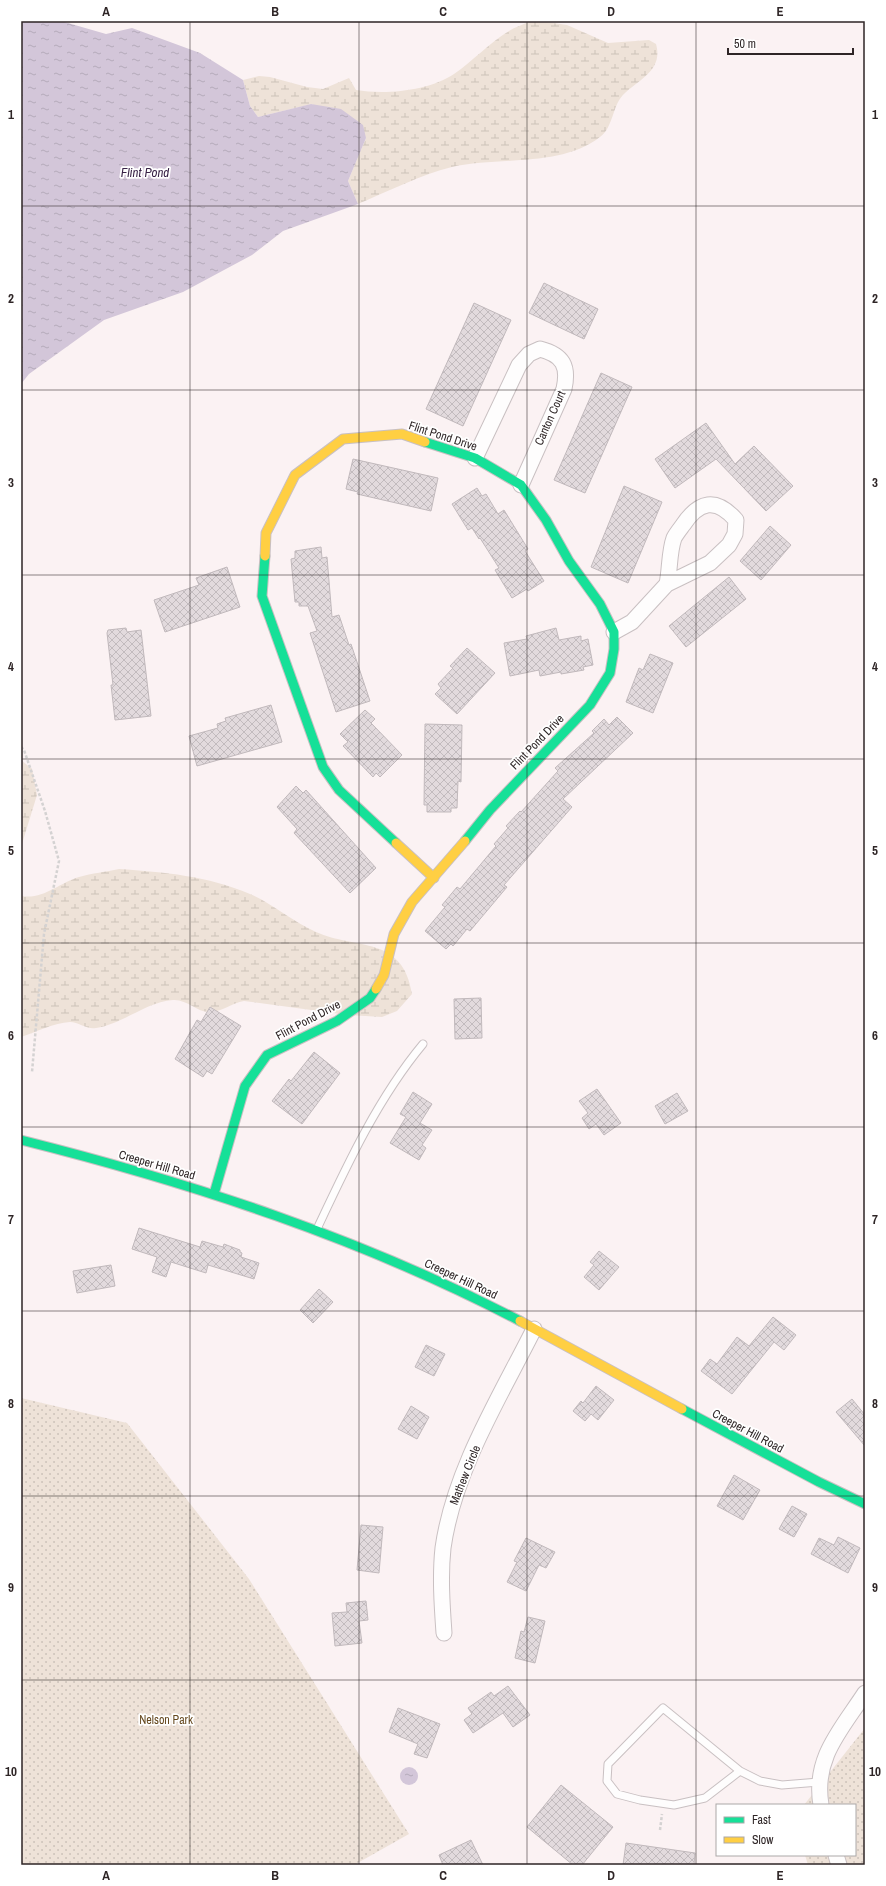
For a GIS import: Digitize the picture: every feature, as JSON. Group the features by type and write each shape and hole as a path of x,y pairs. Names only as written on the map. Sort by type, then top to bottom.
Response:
{"street":[{"name":"Canton Court","path":"474,458 519,365 529,354 540,349 548,351 559,358 565,366 566,378 564,389 521,484"},
{"name":"Flint Pond Drive","path":"214,1194 245,1086 267,1055 338,1021 370,998 384,975 394,934 412,902 434,878 490,810 592,703 610,674 614,649 614,632 600,604 569,560 546,520 521,484 474,458 402,434 344,439 295,475 266,533 262,596 323,767 339,790 434,878"},
{"path":"614,632 632,622 668,584 710,563 729,545 736,534 736,520 727,510 716,504 703,505 690,515 674,538 668,584"},
{"name":"Creeper Hill Road","path":"21,1140 68,1151 214,1194 316,1231 417,1272 496,1308 819,1482 865,1504"},
{"name":"Mathew Circle","path":"444,1633 441,1576 443,1548 450,1512 461,1479 475,1448 534,1329"},
{"path":"821,1804 819,1782 824,1759 865,1693"}],"lane":[{"path":"316,1231 339,1183 375,1115 406,1065 423,1044"},
{"path":"740,1771 705,1798 674,1805 640,1800 618,1794 606,1781 608,1764 663,1708 740,1771 760,1782 782,1785 819,1782"}],"path":[{"path":"21,747 24,750 45,811 58,861 44,934 32,1072"}],"green space":[{"path":"529,22 546,22 567,25 608,43 649,40 656,44 657,53 654,67 621,98 605,133 584,147 548,157 528,160 470,164 440,170 358,204 348,181 366,138 312,104 258,117 250,106 243,80 259,76 270,77 307,87 323,89 349,78 356,90 393,92 420,88 444,80 454,74 502,36 514,28"},
{"path":"21,760 32,769 37,795 21,847"},
{"path":"119,869 169,873 202,879 250,894 316,932 376,948 388,953 399,962 407,975 412,994 397,1011 382,1017 348,1015 244,1001 219,1011 206,1012 178,1000 173,1000 153,1005 106,1026 93,1028 70,1022 51,1026 21,1037 21,896 37,896 79,877"},
{"name":"Nelson Park","path":"21,1398 127,1423 249,1579 409,1834 354,1865 21,1865"},
{"path":"865,1728 865,1865 808,1865 805,1856 856,1856 856,1804 805,1804"}],"water":[{"name":"Flint Pond","path":"21,21 61,21 106,34 132,28 200,53 243,80 250,106 258,117 311,104 341,109 363,125 366,138 348,181 358,204 283,231 252,255 183,292 104,320 29,374 21,384"},
{"path":"409,1767 415,1770 418,1776 415,1782 409,1785 403,1782 400,1776 403,1770"}],"building":[{"path":"544,283 598,309 584,339 529,313"},
{"path":"474,303 511,320 463,426 426,409"},
{"path":"601,373 632,387 585,493 554,480"},
{"path":"706,423 735,464 754,446 793,486 766,511 716,459 675,488 655,459"},
{"path":"353,459 438,478 431,511 357,494 358,492 346,489"},
{"path":"624,486 662,502 628,583 591,567"},
{"path":"477,488 482,496 486,494 498,514 504,510 528,549 525,551 544,581 528,591 527,589 512,598 495,570 499,568 480,538 479,539 472,528 468,530 452,504"},
{"path":"770,526 791,545 761,580 740,561"},
{"path":"321,547 322,558 327,557 332,617 339,615 349,645 351,644 370,701 336,712 310,633 317,631 308,606 299,606 299,602 295,602 291,559 295,558 295,551"},
{"path":"227,567 240,607 165,632 154,600 199,585 196,578"},
{"path":"729,577 746,599 686,647 669,626"},
{"path":"126,628 127,632 141,630 151,716 115,720 111,685 113,685 107,633 108,630"},
{"path":"556,628 559,640 581,636 581,641 588,639 593,665 583,667 584,670 561,674 561,672 540,676 539,670 510,676 504,643 527,639 526,636"},
{"path":"467,648 495,673 457,714 435,694 441,688 438,684 453,668 450,666"},
{"path":"650,654 673,663 653,713 626,702 639,668 643,670"},
{"path":"271,705 282,742 197,766 189,736 218,728 217,724 226,721 225,718"},
{"path":"365,710 375,719 371,723 402,755 380,777 376,773 373,777 343,746 348,742 340,734"},
{"path":"617,717 633,733 563,799 572,807 504,885 507,887 470,931 467,929 453,946 451,944 446,949 425,931 445,907 442,905 457,887 460,889 496,846 494,844 508,828 506,826 520,811 521,812 558,771 555,768 594,733 592,731 604,719 609,725"},
{"path":"425,724 462,725 461,782 458,781 457,808 451,808 451,812 427,812 427,805 424,805"},
{"path":"296,786 303,793 306,790 376,868 350,893 294,833 297,829 277,807"},
{"path":"481,998 482,1038 455,1039 454,999"},
{"path":"210,1007 241,1026 212,1074 207,1071 203,1077 175,1059 197,1020 201,1022"},
{"path":"314,1052 340,1073 302,1124 272,1101 289,1079 291,1081"},
{"path":"597,1089 621,1123 604,1135 596,1124 589,1129 582,1118 588,1113 579,1101"},
{"path":"413,1092 432,1104 420,1123 432,1130 422,1145 426,1148 419,1160 390,1143 406,1117 400,1114"},
{"path":"677,1093 688,1111 665,1124 655,1106"},
{"path":"139,1228 200,1247 202,1241 223,1247 224,1244 240,1250 242,1253 241,1257 259,1263 254,1279 208,1265 206,1273 171,1262 166,1277 152,1272 157,1257 132,1249"},
{"path":"599,1251 619,1267 599,1290 584,1277 594,1265 590,1262"},
{"path":"111,1265 115,1286 77,1293 73,1271"},
{"path":"319,1289 333,1302 313,1323 300,1310"},
{"path":"773,1317 796,1335 784,1350 774,1342 732,1394 701,1371 710,1359 717,1364 737,1337 749,1346"},
{"path":"426,1345 445,1354 434,1376 415,1367"},
{"path":"596,1386 614,1400 598,1420 591,1414 585,1421 573,1411 581,1401 583,1403"},
{"path":"852,1399 865,1415 865,1446 836,1412"},
{"path":"411,1406 429,1417 417,1439 398,1429"},
{"path":"734,1475 760,1490 743,1520 717,1506"},
{"path":"792,1506 807,1514 794,1537 779,1529"},
{"path":"361,1525 383,1527 379,1573 357,1570"},
{"path":"838,1537 860,1548 848,1573 811,1554 819,1538 834,1545"},
{"path":"526,1538 555,1552 546,1568 539,1565 526,1591 507,1582 517,1562 514,1561"},
{"path":"366,1601 368,1620 359,1621 362,1643 335,1646 332,1613 347,1612 346,1603"},
{"path":"528,1617 545,1621 535,1663 515,1658 521,1631 524,1632"},
{"path":"508,1686 530,1715 513,1727 503,1713 473,1733 464,1720 472,1714 468,1708 491,1692 494,1696"},
{"path":"398,1708 440,1724 427,1758 414,1754 418,1744 389,1732"},
{"path":"561,1785 613,1827 582,1865 573,1865 527,1827"},
{"path":"471,1840 483,1865 443,1865 439,1855"},
{"path":"626,1843 695,1853 694,1865 623,1865"}],"traffic: fast":[{"path":"425,442 475,458 521,485 546,520 569,561 600,604 614,632 614,649 610,673 590,705 490,810 465,841"},
{"path":"265,556 262,596 323,767 339,790 396,843"},
{"path":"214,1194 245,1086 267,1055 337,1021 370,998 376,989"},
{"path":"21,1140 149,1175 276,1216 400,1264 461,1291 520,1321"},
{"path":"682,1409 819,1482 865,1504"}],"traffic: slow":[{"path":"265,556 266,533 295,475 343,439 402,434 425,442"},
{"path":"376,989 384,975 394,934 412,902 465,841"},
{"path":"396,843 434,878"},
{"path":"520,1321 682,1409"}]}
